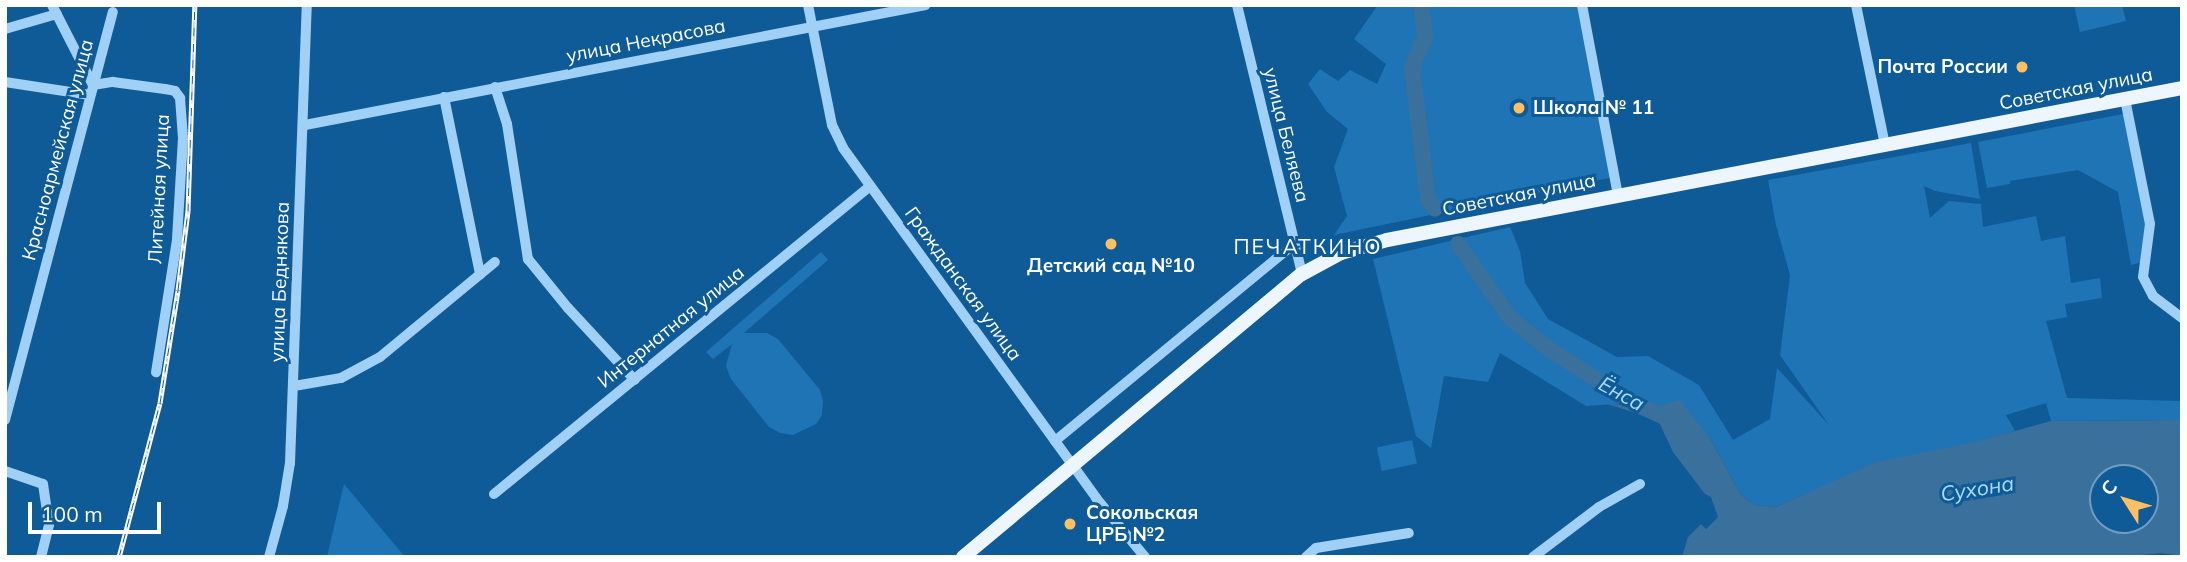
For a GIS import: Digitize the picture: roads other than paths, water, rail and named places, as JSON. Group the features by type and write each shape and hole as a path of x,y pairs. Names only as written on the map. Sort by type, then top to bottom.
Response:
{"main road":[{"name":"Советская улица","path":"963,557 1302,274 1341,253 1369,245 1618,196 2182,88"}],"street":[{"name":"улица Беднякова","path":"269,557 284,506 290,463 307,5"},
{"name":"Гражданская улица","path":"808,5 832,125 843,149 1073,465 1146,557"},
{"name":"улица Некрасова","path":"304,125 926,5"},
{"name":"улица Беляева","path":"1237,5 1302,274"},
{"path":"1582,5 1618,196"},
{"path":"1856,5 1885,145"},
{"path":"5,29 54,10 91,90"},
{"name":"Красноармейская улица","path":"5,420 113,12"},
{"path":"5,82 91,90"},
{"name":"Литейная улица","path":"91,90 113,82 171,89 182,104 177,240 156,372"},
{"path":"495,87 506,124 528,259 568,308 635,380"},
{"path":"444,97 480,274"},
{"path":"2125,99 2150,224 2143,277 2153,296 2182,318"},
{"name":"Интернатная улица","path":"494,494 870,186"},
{"path":"1055,440 1294,244"},
{"path":"294,386 341,378 380,357 495,262"},
{"path":"5,471 43,484 49,525 41,557"},
{"path":"1533,557 1599,507 1640,484"},
{"path":"1306,557 1316,548 1409,533"}],"water":[{"name":"Сухона","path":"1680,400 1711,440 1741,495 1755,505 1776,507 1876,462 1975,442 2051,421 2182,420 2182,556 2162,553 2120,557 1682,557 1688,537 1701,524 1706,529 1718,517 1711,497 1705,494 1673,452 1658,420 1607,404 1633,403 1648,409"}],"waterway":[{"name":"Ёнса","path":"1421,5 1425,36 1412,69 1428,200 1435,209"},
{"name":"Ёнса","path":"1458,244 1510,318 1549,349 1633,403 1667,418"}],"railway":[{"path":"119,557 160,403 178,290 188,211 195,5"}],"place":[{"name":"Почта России","path":"2022,67"},
{"name":"Школа № 11","path":"1519,108"},
{"name":"Детский сад №10","path":"1111,244"},
{"name":"Сокольская ЦРБ №2","path":"1070,524"}],"district":[{"name":"ПЕЧАТКИНО","path":"1308,246"}]}
